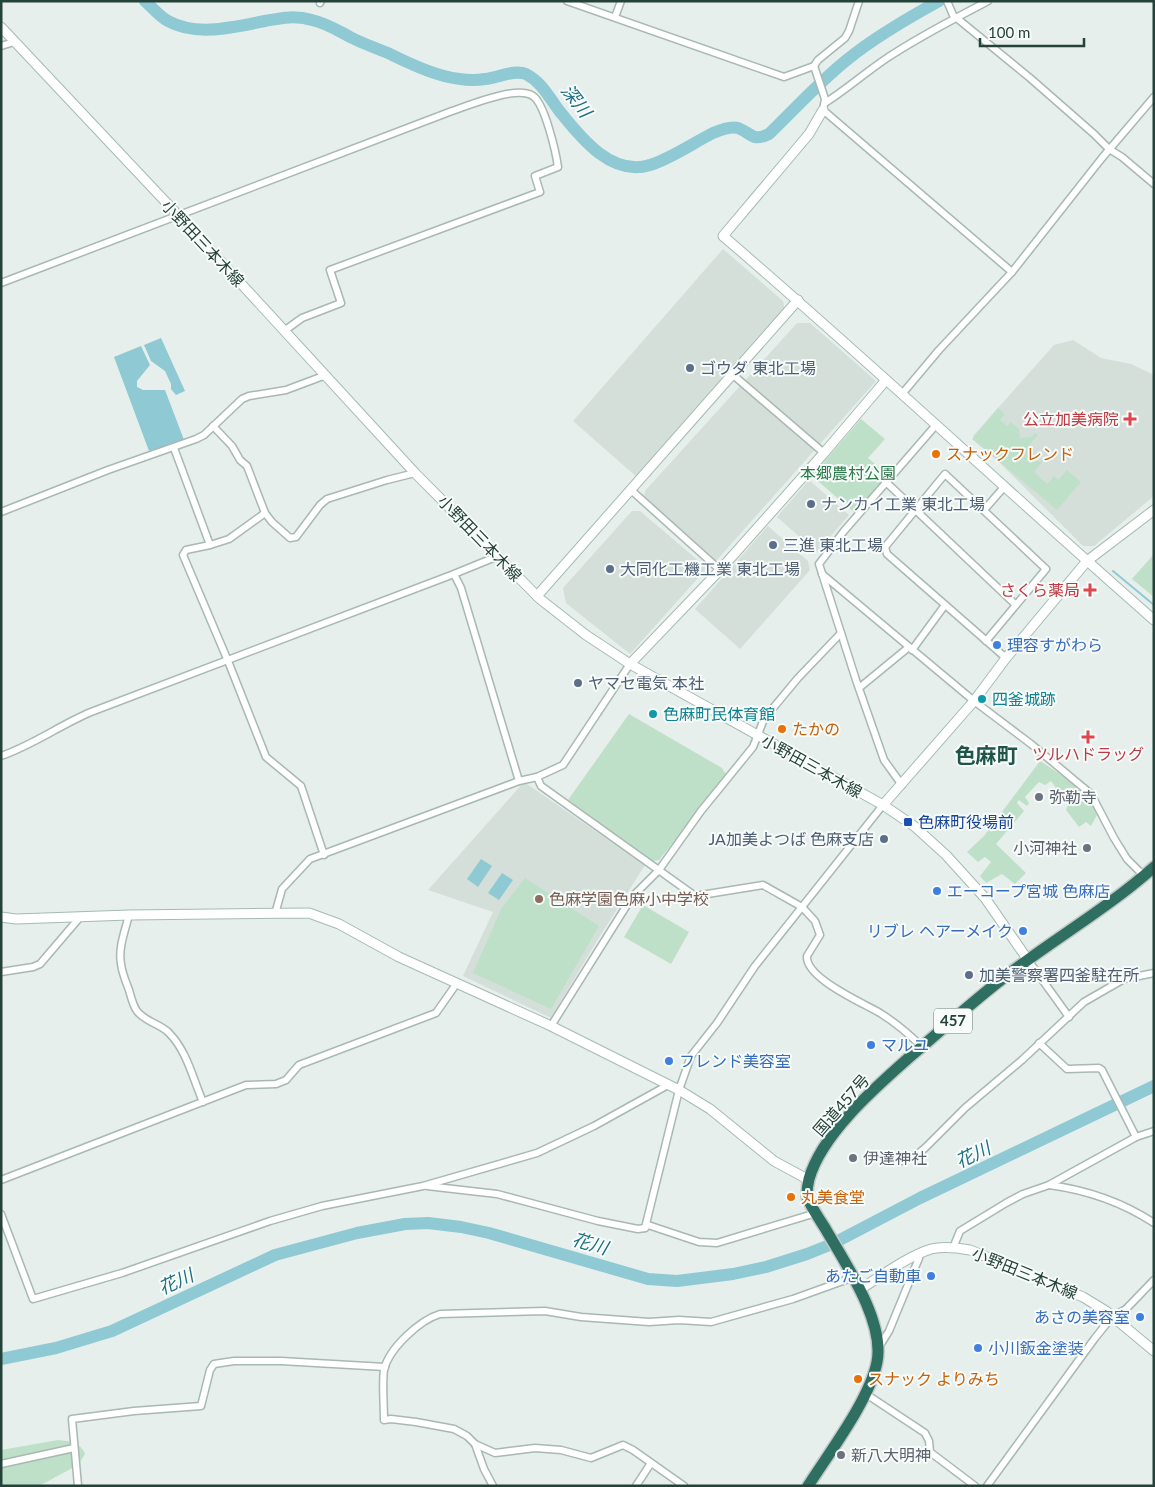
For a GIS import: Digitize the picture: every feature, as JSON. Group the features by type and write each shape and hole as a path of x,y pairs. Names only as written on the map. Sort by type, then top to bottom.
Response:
{"highway":[{"name":"国道457号","path":"808,1486 866,1394 877,1364 879,1347 874,1324 854,1277 807,1196 809,1180 819,1156 852,1112 888,1076 1005,976 1154,867"}],"street":[{"path":"567,1 784,77 814,66 818,60 847,35 859,1"},
{"path":"615,17 621,1"},
{"path":"947,1 954,15 1030,78 1109,149 1122,157 1154,184"},
{"path":"988,1 954,15 886,58 824,104 809,134 723,236 798,300 1154,620"},
{"name":"小野田三本木線","path":"1,27 178,215 415,473 537,596 586,635 630,664 883,806 914,826 946,855 985,898 1028,960"},
{"path":"1,46 14,42"},
{"path":"814,66 824,104 1012,272"},
{"path":"1,283 452,111 512,93 528,93 535,97 544,113 556,153 558,168 535,176 540,192 330,270 341,303 302,318 284,331"},
{"path":"902,394 938,350 1012,272 1109,149 1154,97"},
{"path":"537,596 798,300"},
{"path":"732,374 824,454"},
{"path":"1,512 108,470 174,448 204,435 242,399 249,396 281,391 326,375"},
{"path":"274,914 280,894 286,884 306,861 563,765 630,664 720,570 824,454 886,380"},
{"path":"902,785 884,760 819,564 844,531 936,425"},
{"path":"214,426 232,446 240,460 247,466 265,513 290,538 296,537 320,505 327,499 415,473"},
{"path":"174,448 210,545"},
{"path":"986,641 1046,569 945,474 885,547 887,554 986,641 1006,658"},
{"path":"887,483 1016,605"},
{"path":"984,510 1006,486"},
{"path":"631,490 720,570"},
{"path":"645,1228 679,1090 691,1056 717,1023 755,966 802,907 883,806 974,701 1006,658 1087,561 1154,510"},
{"path":"265,513 229,539 186,550 183,556 228,661 266,757 301,786 324,854"},
{"path":"1,756 22,748 77,718 498,556"},
{"path":"454,574 461,588 519,781"},
{"path":"822,574 974,701 1031,744 1091,794 1127,859 1144,876"},
{"path":"860,688 910,648 945,605"},
{"path":"551,1026 632,897 659,870 701,811 753,747 763,721 786,692 841,633"},
{"path":"536,776 542,786 695,896 763,885 802,907 815,921 820,936 807,956 809,965 814,971 847,996 880,1013 902,1028 922,1047"},
{"path":"1,917 16,919 129,915 309,913 339,924 399,957 551,1026 679,1090 710,1109 774,1161 809,1180"},
{"path":"129,915 120,950 120,958 131,996 137,1011 169,1033 178,1044 203,1102"},
{"path":"1,972 40,964 81,916"},
{"path":"1028,960 1069,1017"},
{"path":"902,1161 919,1153 926,1147 965,1108 1022,1060 1084,1002 1124,979 1154,974"},
{"path":"1,1180 246,1085 276,1084 286,1080 299,1065 312,1059 436,1013 457,983"},
{"path":"1039,1044 1067,1069 1099,1068 1134,1135"},
{"path":"1,1214 33,1299 122,1273 270,1220 330,1204 423,1186 537,1153 594,1126 668,1085"},
{"path":"953,1248 960,1230 1014,1199 1050,1185 1134,1135 1154,1131"},
{"path":"1050,1185 1080,1190 1116,1202 1154,1222"},
{"path":"423,1186 497,1194 598,1221 638,1229 645,1228 648,1225 699,1242 717,1242 816,1213"},
{"name":"小野田三本木線","path":"859,1290 918,1254 934,1248 970,1250 1083,1296 1106,1311 1154,1351"},
{"path":"879,1347 889,1331 919,1258 918,1254"},
{"path":"684,1486 623,1445 618,1445 591,1458 572,1452 535,1448 494,1454 475,1444 467,1436 454,1429 416,1422 384,1420 385,1367 395,1350 415,1328 433,1316 440,1314 545,1311 582,1317 649,1322 679,1320 711,1322 793,1300 854,1277"},
{"path":"987,1486 1112,1317 1126,1309 1154,1280"},
{"path":"78,1486 72,1418 202,1406 210,1370 214,1364 234,1361 281,1361 385,1367"},
{"path":"866,1394 925,1433 929,1441 930,1452 975,1486"},
{"path":"475,1444 484,1470 493,1486"},
{"path":"1,1464 74,1448"},
{"path":"636,1486 651,1463"}],"shaded area":[{"path":"723,249 783,301 785,310 638,478 573,421"},
{"path":"797,323 810,323 876,381 716,561 644,497 645,491"},
{"path":"1073,340 1101,358 1131,364 1154,375 1154,496 1094,546 1083,546 973,436 1054,345"},
{"path":"809,480 849,515 817,552 777,517"},
{"path":"632,511 640,511 707,568 630,654 566,603 563,588"},
{"path":"768,526 808,561 810,570 740,649 695,609"},
{"name":"色麻学園色麻小中学校","path":"524,782 645,865 551,1018 463,976 493,912 428,890"}],"green space":[{"path":"998,408 1005,414 1000,420 1007,426 1011,422 1019,429 1020,438 1031,437 1035,433 1038,435 1029,445 1033,448 1029,453 1039,462 1043,461 1034,472 1047,484 1054,476 1058,480 1067,470 1081,482 1057,510 972,439"},
{"name":"本郷農村公園","path":"861,419 885,439 868,458 888,475 855,513 812,476"},
{"path":"1154,554 1154,597 1132,579"},
{"path":"629,714 722,768 727,776 659,860 653,861 568,800"},
{"path":"1040,761 1082,791 1094,807 1097,815 1091,826 1086,822 1079,827 1066,810 1069,803 1054,793 1056,788 1051,781 1045,785 1039,782 1025,797 1029,803 1027,806 1019,800 1017,803 1024,811 996,844 1026,873 1015,884 1002,874 986,883 980,876 991,862 985,857 978,862 967,852 984,836"},
{"path":"525,878 599,926 551,1009 473,973 501,909"},
{"path":"643,905 689,932 671,964 624,937"},
{"path":"58,1440 71,1442 83,1450 85,1454 78,1465 39,1486 1,1486 1,1450"}],"water":[{"path":"161,338 185,391 176,395 171,389 171,384 165,371 151,361 144,345"},
{"path":"141,346 150,365 137,381 137,387 143,390 165,390 184,440 149,451 114,357"},
{"path":"481,859 492,866 478,887 467,879"},
{"path":"502,873 513,880 499,900 488,893"}],"waterway":[{"name":"深川","path":"145,1 168,21 191,29 216,29 293,17 322,23 416,66 444,76 475,80 511,73 526,74 541,86 588,144 610,160 636,167 658,162 713,133 726,129 738,128 756,137 769,134 817,86 858,51 880,35 939,1"},
{"path":"1113,571 1154,605"},
{"name":"花川","path":"1,1359 56,1348 112,1331 275,1255 357,1233 405,1224 428,1223 489,1233 648,1279 677,1281 733,1274 766,1267 832,1244 920,1198 1154,1086"}],"place":[{"name":"ゴウダ 東北工場","path":"690,368"},
{"name":"公立加美病院","path":"1130,419"},
{"name":"スナックフレンド","path":"936,454"},
{"name":"ナンカイ工業 東北工場","path":"811,504"},
{"name":"三進 東北工場","path":"773,545"},
{"name":"大同化工機工業 東北工場","path":"610,569"},
{"name":"さくら薬局","path":"1090,590"},
{"name":"理容すがわら","path":"997,645"},
{"name":"ヤマセ電気 本社","path":"578,683"},
{"name":"四釜城跡","path":"982,699"},
{"name":"色麻町民体育館","path":"653,714"},
{"name":"たかの","path":"782,729"},
{"name":"ツルハドラッグ","path":"1088,737"},
{"name":"弥勒寺","path":"1039,797"},
{"name":"色麻町役場前","path":"908,822"},
{"name":"JA加美よつば 色麻支店","path":"884,839"},
{"name":"小河神社","path":"1087,848"},
{"name":"エーコープ宮城 色麻店","path":"937,891"},
{"name":"色麻学園色麻小中学校","path":"539,899"},
{"name":"リブレ ヘアーメイク","path":"1023,931"},
{"name":"加美警察署四釜駐在所","path":"969,975"},
{"name":"マルユ","path":"871,1045"},
{"name":"フレンド美容室","path":"669,1061"},
{"name":"伊達神社","path":"853,1158"},
{"name":"丸美食堂","path":"791,1197"},
{"name":"あたご自動車","path":"931,1276"},
{"name":"あさの美容室","path":"1140,1317"},
{"name":"小川鈑金塗装","path":"978,1348"},
{"name":"スナック よりみち","path":"858,1379"},
{"name":"新八大明神","path":"841,1455"}],"district":[{"name":"色麻町","path":"986,756"}]}
